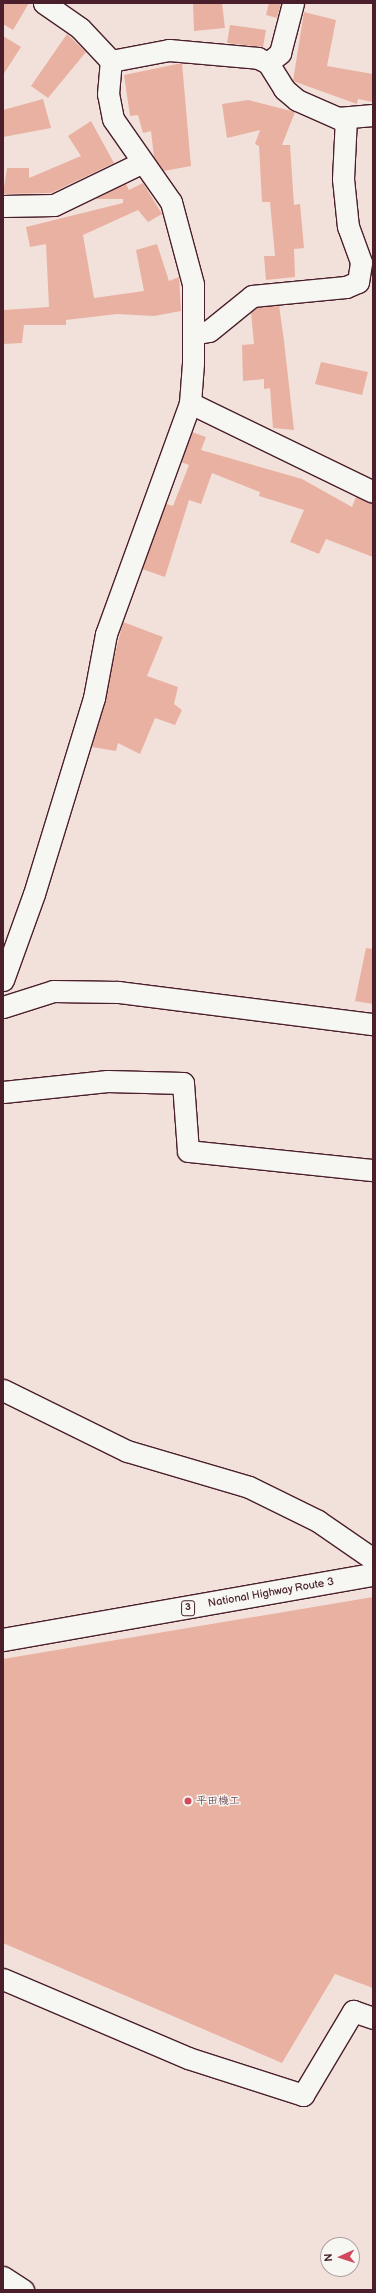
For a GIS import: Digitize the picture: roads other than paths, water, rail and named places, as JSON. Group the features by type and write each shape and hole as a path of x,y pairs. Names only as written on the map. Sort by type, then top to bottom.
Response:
{"highway":[{"name":"National Highway Route 3","path":"3,1640 373,1575"}],"street":[{"path":"3,980 34,894 94,698 106,634 190,403 193,334 192,284 183,238 165,189 141,163 113,119 109,106 111,61 80,28 44,3"},
{"path":"268,63 280,53 293,3"},
{"path":"111,61 169,50 258,58 268,63 284,89 297,100 346,118 373,115"},
{"path":"193,334 209,331 252,296 353,285 361,277 365,248 348,227 343,179 346,118"},
{"path":"3,206 54,205 141,163"},
{"path":"190,403 373,492"},
{"path":"3,1007 53,991 118,992 373,1024"},
{"path":"3,1092 107,1081 183,1083 188,1151 373,1170"},
{"path":"3,1390 127,1451 249,1487 318,1521 373,1559"},
{"path":"3,1979 188,2058 303,2095 353,2011 373,2018"},
{"path":"3,2277 23,2290"}],"place":[{"name":"平田機工","path":"188,1801"}]}
